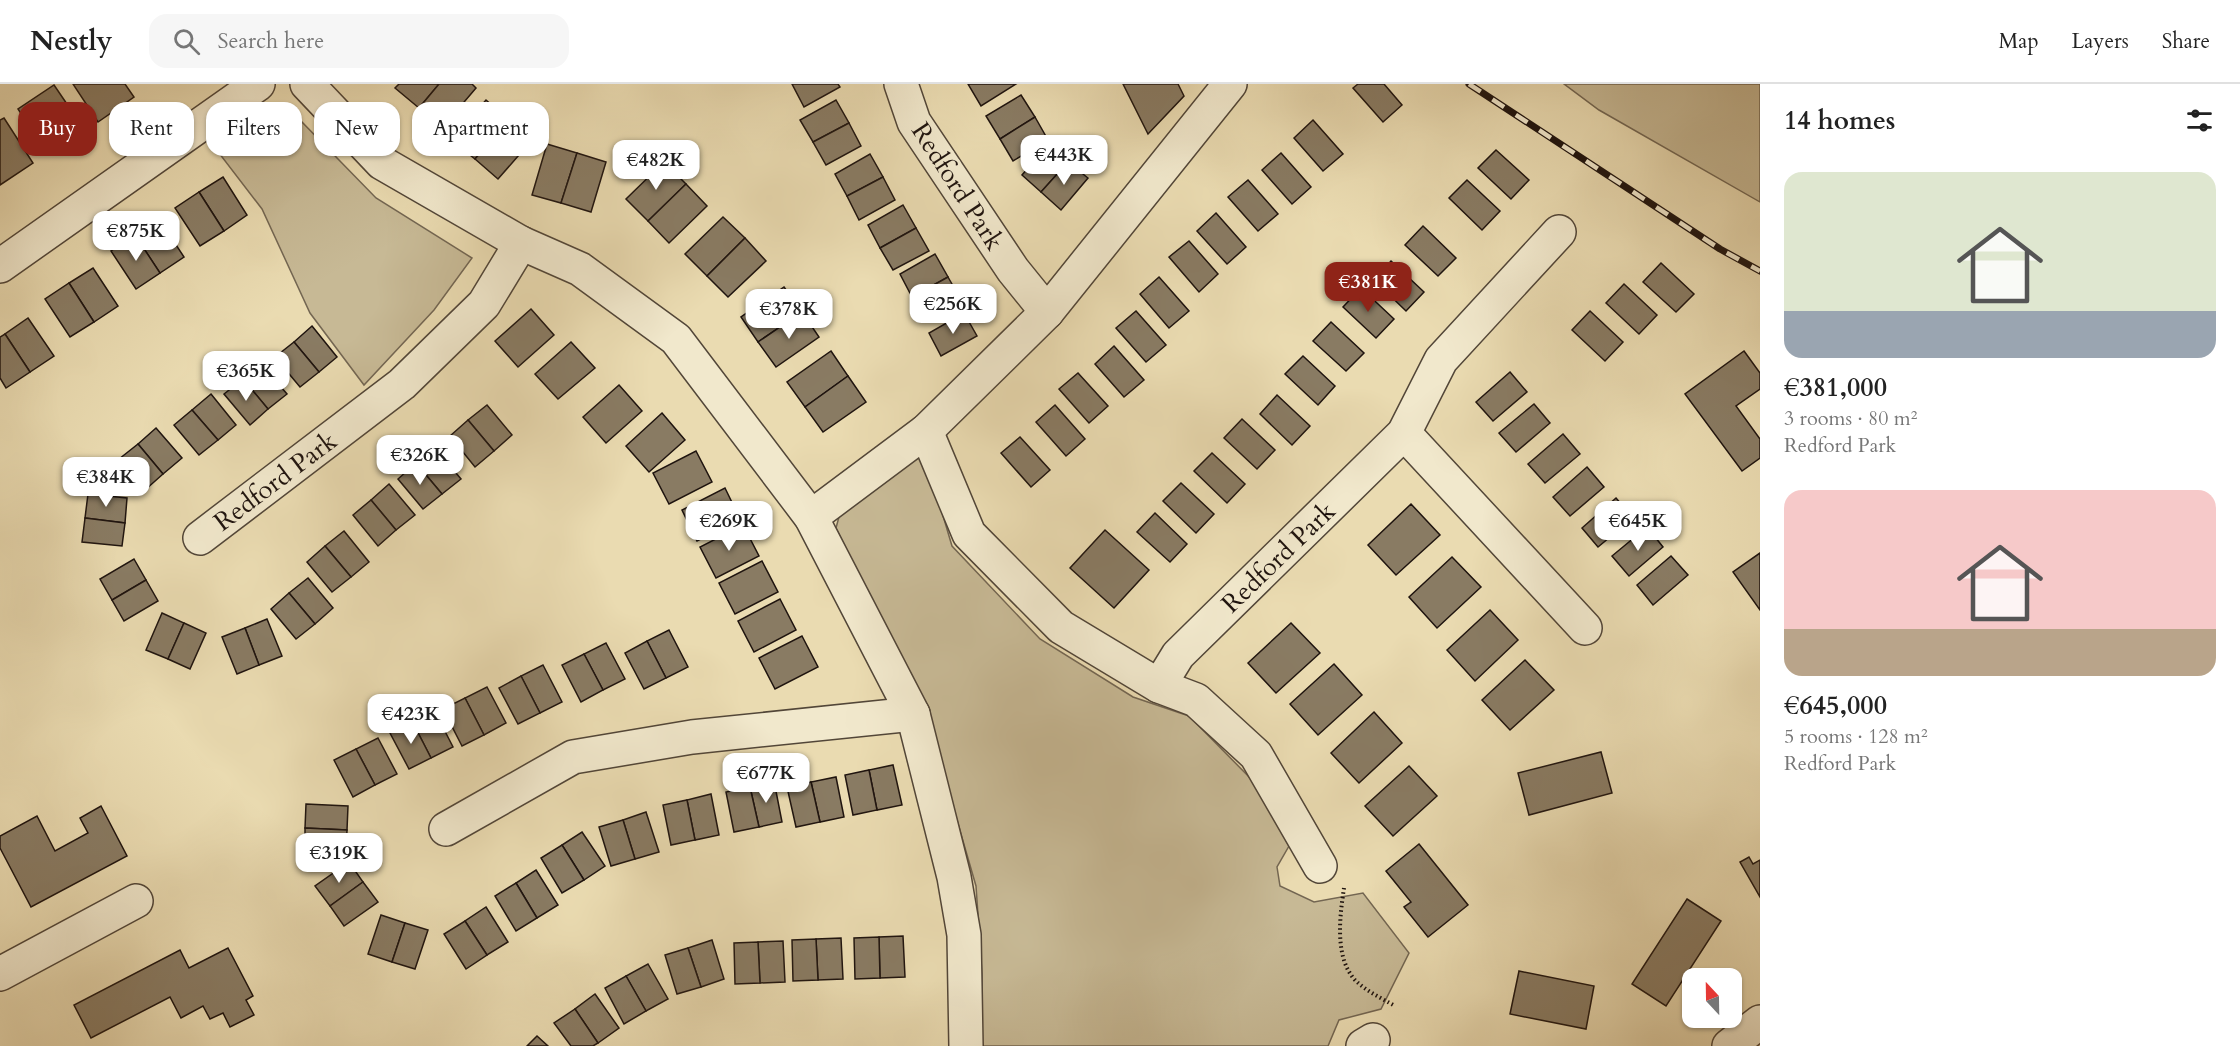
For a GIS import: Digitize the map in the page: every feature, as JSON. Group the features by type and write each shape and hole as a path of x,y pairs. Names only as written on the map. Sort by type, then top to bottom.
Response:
{"street":[{"path":"0,266 258,84"},
{"path":"307,84 382,163 521,243 580,269 676,339 811,517 913,714 954,877 964,935 966,1046"},
{"name":"Redford Park","path":"901,84 914,122 1013,270 1047,312"},
{"path":"811,517 926,431 1047,312 1230,84"},
{"name":"Redford Park","path":"1159,686 1178,655 1404,434 1441,360 1559,232"},
{"name":"Redford Park","path":"200,538 402,384 484,304 521,243"},
{"path":"926,431 969,534 1061,627 1159,686 1196,700 1256,755 1332,876"},
{"path":"1404,434 1585,627"},
{"path":"446,829 573,757 692,737 913,714"},
{"path":"0,974 136,901"},
{"path":"1729,1046 1760,1022"}],"path":[{"path":"1332,876 1340,912 1341,941 1346,964 1354,979 1370,992 1395,1006"}],"shaded area":[{"path":"1564,84 1760,84 1760,202 1599,110"},
{"path":"302,122 314,134 314,156 335,156 376,198 472,258 434,310 364,385 310,313 262,209 221,156 302,156"},
{"path":"916,455 928,465 952,546 1040,639 1133,697 1189,716 1259,787 1289,846 1277,867 1280,886 1314,902 1363,893 1409,953 1381,1009 1339,1020 1328,1046 982,1046 982,974 976,886 926,713 836,528 840,513"}],"building":[{"path":"73,84 125,84 134,97 127,102 109,102 109,114 98,122 97,102 85,102"},
{"path":"399,84 439,84 424,102 412,102 395,88"},
{"path":"439,84 472,84 476,88 464,102 424,102"},
{"path":"792,84 838,84 840,87 804,107"},
{"path":"968,84 1016,84 981,106"},
{"path":"1123,84 1178,84 1184,96 1148,134"},
{"path":"1358,84 1384,84 1402,105 1383,122 1353,88"},
{"path":"54,85 66,102 28,102"},
{"path":"1021,95 1035,117 1000,139 986,116"},
{"path":"836,100 849,123 813,142 800,120"},
{"path":"1035,117 1048,140 1013,161 1000,139"},
{"path":"4,118 18,140 18,156 28,156 33,163 0,185 0,120"},
{"path":"1313,120 1343,154 1323,171 1294,138"},
{"path":"849,123 861,146 826,165 813,142"},
{"path":"1049,144 1068,162 1041,192 1022,175"},
{"path":"549,145 577,153 561,203 532,195 543,156 549,156"},
{"path":"1496,150 1529,180 1511,199 1478,168"},
{"path":"577,153 606,162 591,212 561,203"},
{"path":"1281,153 1311,187 1292,204 1262,170"},
{"path":"870,154 883,177 847,196 835,174"},
{"path":"478,156 518,156 498,179 475,159"},
{"path":"664,162 686,184 648,221 626,199"},
{"path":"1068,162 1088,178 1061,210 1041,192"},
{"path":"223,177 247,215 224,231 199,192"},
{"path":"883,177 895,200 859,220 847,196"},
{"path":"1248,180 1278,214 1258,231 1228,197"},
{"path":"1467,180 1500,211 1482,230 1449,198"},
{"path":"686,184 707,206 669,243 648,221"},
{"path":"199,192 224,231 200,246 175,208"},
{"path":"903,205 916,228 880,248 868,225"},
{"path":"1216,213 1246,247 1227,264 1197,231"},
{"path":"723,217 745,238 707,276 685,254"},
{"path":"159,219 184,257 160,273 135,235"},
{"path":"1423,226 1456,258 1438,276 1405,245"},
{"path":"916,228 929,251 893,270 880,248"},
{"path":"135,235 160,273 136,289 111,251"},
{"path":"745,238 766,261 728,297 707,276"},
{"path":"1189,241 1218,274 1199,292 1169,257"},
{"path":"935,254 948,277 912,297 900,274"},
{"path":"1391,261 1424,292 1406,311 1374,280"},
{"path":"1661,263 1694,294 1676,312 1643,282"},
{"path":"93,268 118,306 94,322 69,283"},
{"path":"948,277 961,300 925,320 912,297"},
{"path":"1159,277 1189,311 1169,328 1140,294"},
{"path":"69,283 94,322 70,337 45,299"},
{"path":"1624,284 1657,315 1639,334 1606,303"},
{"path":"784,287 802,312 758,342 741,317"},
{"path":"1361,288 1394,319 1376,338 1343,307"},
{"path":"531,309 554,335 518,367 495,341"},
{"path":"1136,311 1166,345 1146,362 1116,328"},
{"path":"1590,311 1623,342 1605,361 1572,330"},
{"path":"802,312 819,337 776,367 758,342"},
{"path":"964,313 977,336 941,356 929,333"},
{"path":"28,318 54,356 30,372 5,334"},
{"path":"1331,322 1364,353 1346,371 1313,341"},
{"path":"312,326 337,357 319,372 294,342"},
{"path":"5,334 30,372 6,388 0,378 0,337"},
{"path":"294,342 319,372 300,387 275,357"},
{"path":"571,342 595,368 558,399 535,374"},
{"path":"1114,346 1144,380 1124,397 1095,364"},
{"path":"831,351 848,376 805,407 787,382"},
{"path":"1744,351 1760,373 1760,389 1736,406 1760,439 1760,458 1742,471 1685,394"},
{"path":"1303,356 1335,386 1318,405 1285,374"},
{"path":"261,364 287,394 268,409 243,379"},
{"path":"1510,372 1527,392 1493,421 1476,402"},
{"path":"1078,373 1108,406 1089,423 1059,389"},
{"path":"848,376 866,402 823,432 805,407"},
{"path":"243,379 268,409 250,425 224,394"},
{"path":"619,385 642,411 606,443 583,417"},
{"path":"211,394 236,425 218,440 192,410"},
{"path":"1277,395 1310,426 1292,445 1260,414"},
{"path":"1534,404 1550,423 1516,452 1499,433"},
{"path":"487,405 512,435 494,451 468,420"},
{"path":"1055,405 1085,439 1066,456 1036,422"},
{"path":"192,410 218,440 199,455 174,425"},
{"path":"662,413 685,440 649,472 626,446"},
{"path":"1242,419 1275,450 1257,469 1224,438"},
{"path":"468,420 494,451 475,467 450,436"},
{"path":"156,428 182,458 163,474 138,444"},
{"path":"1563,434 1580,454 1545,483 1528,464"},
{"path":"1020,437 1050,470 1031,487 1001,453"},
{"path":"138,444 163,474 145,490 119,459"},
{"path":"435,448 461,479 442,494 416,463"},
{"path":"696,451 712,482 669,504 653,473"},
{"path":"1212,453 1245,484 1227,503 1194,471"},
{"path":"416,463 442,494 423,509 398,479"},
{"path":"1587,467 1604,487 1570,516 1553,497"},
{"path":"1181,483 1214,514 1196,533 1163,501"},
{"path":"389,484 415,515 396,530 371,500"},
{"path":"725,488 740,519 697,541 682,510"},
{"path":"88,494 127,498 125,523 85,518"},
{"path":"1616,498 1633,518 1598,547 1582,528"},
{"path":"371,500 396,530 378,546 353,515"},
{"path":"1411,504 1440,535 1396,575 1368,545"},
{"path":"1155,513 1187,544 1170,562 1137,532"},
{"path":"85,518 125,523 122,546 82,542"},
{"path":"743,525 759,556 716,578 700,547"},
{"path":"1647,527 1663,547 1629,576 1612,556"},
{"path":"1105,530 1149,570 1114,608 1070,568"},
{"path":"344,531 369,562 351,577 325,546"},
{"path":"325,546 351,577 332,592 307,562"},
{"path":"1760,553 1760,610 1733,572"},
{"path":"1671,556 1688,575 1653,605 1637,585"},
{"path":"1452,557 1481,587 1437,628 1409,597"},
{"path":"134,559 146,580 112,600 100,579"},
{"path":"762,561 778,592 735,614 719,583"},
{"path":"308,578 333,608 315,624 289,593"},
{"path":"146,580 158,601 124,621 112,600"},
{"path":"289,593 315,624 296,639 271,609"},
{"path":"780,599 796,630 754,652 738,621"},
{"path":"1490,610 1518,640 1475,681 1447,650"},
{"path":"162,613 184,623 168,659 146,650"},
{"path":"267,619 282,656 259,665 245,628"},
{"path":"184,623 206,633 190,669 168,659"},
{"path":"1291,623 1320,653 1276,693 1248,663"},
{"path":"245,628 259,665 237,674 222,637"},
{"path":"669,630 688,667 666,678 647,641"},
{"path":"802,636 818,667 775,689 759,658"},
{"path":"647,641 666,678 644,689 625,653"},
{"path":"606,643 625,679 603,690 584,654"},
{"path":"584,654 603,690 581,702 562,665"},
{"path":"1525,660 1554,690 1510,730 1482,700"},
{"path":"1334,664 1362,695 1318,735 1290,704"},
{"path":"543,665 562,702 540,713 521,676"},
{"path":"521,676 540,713 518,724 499,688"},
{"path":"487,687 506,723 484,735 465,698"},
{"path":"465,698 484,735 462,746 443,709"},
{"path":"434,710 453,747 431,758 412,721"},
{"path":"1374,712 1402,743 1359,783 1331,753"},
{"path":"412,721 431,758 409,769 390,733"},
{"path":"378,738 397,774 375,785 356,749"},
{"path":"356,749 375,785 353,797 334,760"},
{"path":"1601,752 1612,793 1529,815 1518,773"},
{"path":"893,765 902,805 877,810 869,770"},
{"path":"1409,766 1437,796 1393,836 1365,806"},
{"path":"869,770 877,810 853,815 845,775"},
{"path":"836,777 844,817 820,822 811,782"},
{"path":"774,781 782,822 759,827 750,787"},
{"path":"811,782 820,822 796,827 787,787"},
{"path":"750,787 759,827 734,832 726,792"},
{"path":"711,794 719,835 695,840 687,800"},
{"path":"687,800 695,840 671,845 663,805"},
{"path":"306,804 348,806 347,830 305,828"},
{"path":"101,806 127,856 31,907 0,848 0,836 37,816 55,851 88,833 80,818"},
{"path":"646,812 659,852 635,859 623,820"},
{"path":"623,820 635,859 611,866 599,827"},
{"path":"305,828 347,830 346,855 305,853"},
{"path":"582,832 605,866 584,880 562,845"},
{"path":"1419,844 1468,905 1428,937 1404,907 1411,902 1386,871"},
{"path":"562,845 584,880 562,893 541,858"},
{"path":"1749,857 1753,864 1760,860 1760,897 1740,862"},
{"path":"349,862 363,882 330,906 315,886"},
{"path":"536,870 558,905 537,918 516,883"},
{"path":"363,882 378,902 344,926 330,906"},
{"path":"516,883 537,918 516,931 495,896"},
{"path":"1687,899 1721,921 1691,968 1682,968 1682,981 1666,1006 1632,984"},
{"path":"486,907 508,942 487,955 465,921"},
{"path":"381,915 405,923 392,962 368,954"},
{"path":"465,921 487,955 466,969 444,934"},
{"path":"405,923 428,930 415,969 392,962"},
{"path":"903,936 905,977 880,978 879,937"},
{"path":"879,937 880,978 855,979 854,938"},
{"path":"841,938 843,979 818,980 816,939"},
{"path":"816,939 818,980 793,981 792,940"},
{"path":"712,940 724,979 701,987 688,948"},
{"path":"783,941 785,982 760,983 758,942"},
{"path":"758,942 760,983 735,984 734,943"},
{"path":"228,948 253,996 246,1000 254,1015 230,1027 223,1013 210,1019 203,1006 181,1018 170,997 91,1038 74,1005 180,950 189,968"},
{"path":"688,948 701,987 677,994 665,955"},
{"path":"648,964 668,999 646,1011 626,976"},
{"path":"1519,971 1594,986 1586,1029 1510,1014"},
{"path":"626,976 646,1011 624,1024 605,988"},
{"path":"595,994 619,1028 598,1043 575,1009"},
{"path":"575,1009 598,1043 593,1046 571,1046 554,1023"},
{"path":"537,1036 548,1046 527,1046"}],"railway":[{"path":"1469,84 1720,249 1760,271"}]}
